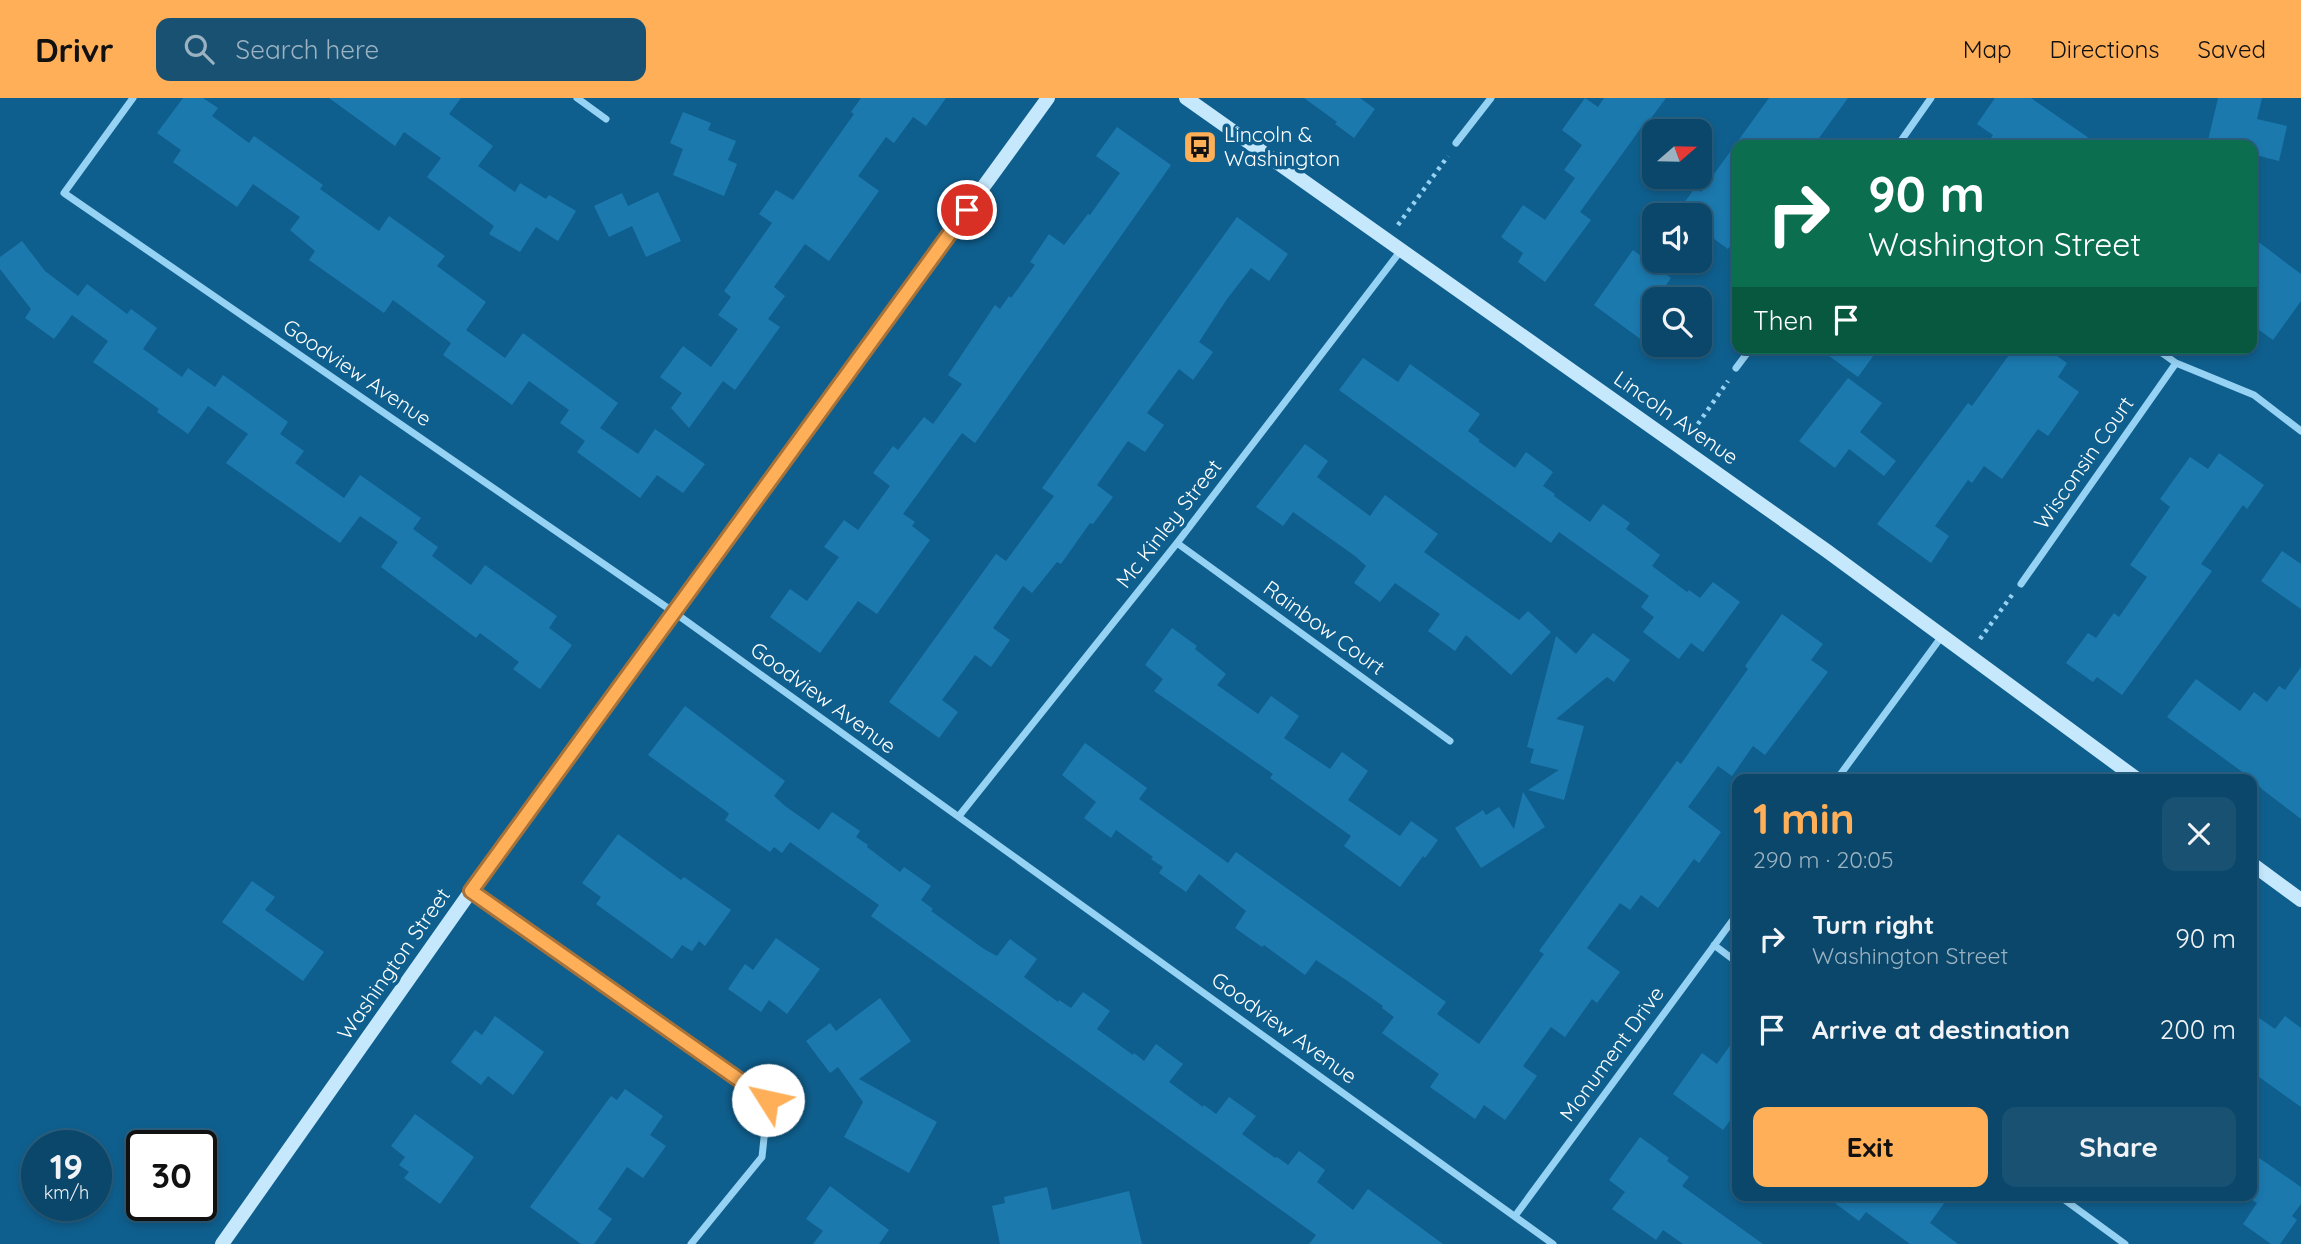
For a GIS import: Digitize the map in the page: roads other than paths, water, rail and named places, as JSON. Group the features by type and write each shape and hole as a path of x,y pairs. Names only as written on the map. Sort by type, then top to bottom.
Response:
{"street":[{"name":"Goodview Avenue","path":"133,98 64,193 675,613 1553,1244"},
{"path":"577,98 606,119"},
{"name":"Washington Street","path":"222,1244 471,891 1048,98"},
{"name":"Lincoln Avenue","path":"1186,98 1682,448 1968,653 2130,774"},
{"path":"1456,144 1491,98"},
{"path":"1902,140 1931,98"},
{"name":"Mc Kinley Street","path":"959,816 1177,542 1402,249"},
{"path":"1736,368 1746,354"},
{"path":"2163,354 2176,363 2254,395 2301,431"},
{"name":"Wisconsin Court","path":"2021,584 2176,363"},
{"name":"Rainbow Court","path":"1177,542 1450,741"},
{"path":"1841,774 1943,635"},
{"path":"2257,868 2301,900"},
{"path":"471,891 768,1100 762,1157 691,1244"},
{"name":"Monument Drive","path":"1516,1216 1732,921"},
{"path":"1714,945 1732,958"},
{"path":"2066,1201 2125,1244"}],"place":[{"name":"Lincoln & Washington","path":"1200,147"}]}
